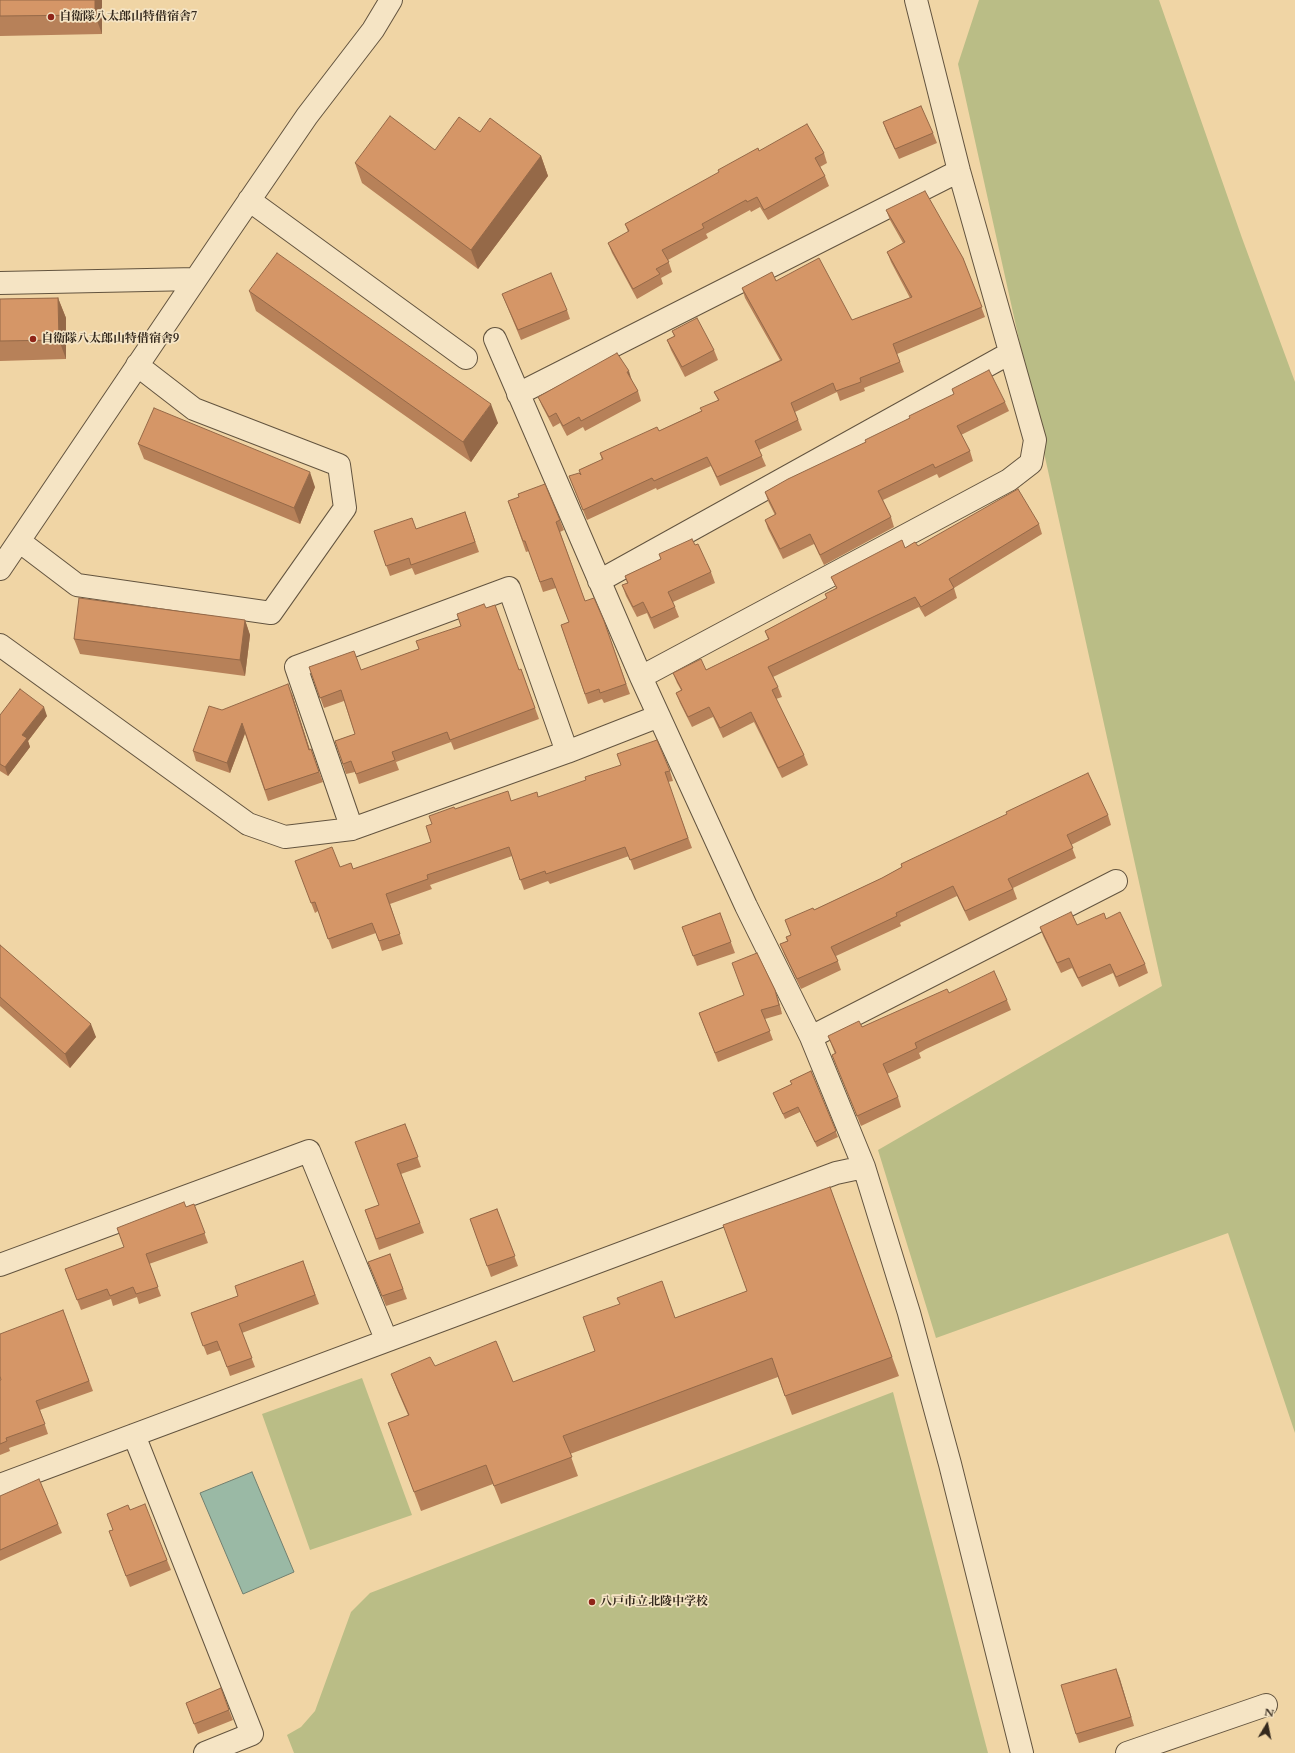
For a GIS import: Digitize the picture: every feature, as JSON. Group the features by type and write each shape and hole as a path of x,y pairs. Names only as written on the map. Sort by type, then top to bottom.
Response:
{"street":[{"path":"373,0 373,30"},
{"path":"0,569 249,200 307,116 373,30 391,0"},
{"path":"641,677 1009,480 1031,463 1035,440 960,171 916,0"},
{"path":"518,394 960,171"},
{"path":"249,200 466,358"},
{"path":"0,283 196,279"},
{"path":"495,339 641,677 746,906 811,1037 864,1168 909,1313 948,1456 1022,1753"},
{"path":"599,581 1010,353"},
{"path":"19,541 77,585 271,613 345,508 339,465 194,409 137,366"},
{"path":"352,829 296,667 509,588 567,752"},
{"path":"0,645 248,824 285,836 352,829 567,752 659,716"},
{"path":"811,1037 1116,881"},
{"path":"0,1264 309,1151 386,1339"},
{"path":"0,1485 386,1339 836,1173 864,1168"},
{"path":"134,1435 252,1734 204,1753"},
{"path":"1128,1753 1266,1705"}],"green space":[{"path":"979,0 1159,0 1242,238 1295,382 1295,1433 1228,1233 936,1338 878,1150 1162,986 958,64"},
{"path":"362,1378 412,1515 310,1550 262,1414"},
{"path":"893,1392 988,1753 294,1753 287,1735 301,1727 315,1711 351,1612 370,1593"}],"shaded area":[{"path":"252,1472 294,1572 243,1594 200,1493"}],"building":[{"path":"0,0 95,0 95,15 0,16"},
{"path":"921,106 933,133 895,149 883,122"},
{"path":"390,116 435,150 459,117 480,132 490,118 541,156 471,250 355,163"},
{"path":"807,124 824,153 815,158 825,176 764,210 757,197 747,202 746,200 702,224 704,228 662,250 669,262 656,269 660,274 633,289 608,243 629,231 625,224 719,172 718,170 758,148 759,151"},
{"path":"925,191 963,258 982,307 893,344 900,362 860,378 861,382 836,391 833,383 791,403 798,420 755,441 762,456 717,477 707,457 654,481 652,478 583,510 569,476 579,473 581,475 579,470 603,459 600,453 657,427 659,431 702,411 700,408 719,400 714,392 782,360 742,288 772,272 776,281 819,258 852,320 912,297 887,252 905,242 886,210"},
{"path":"277,253 491,404 463,442 249,291"},
{"path":"551,273 567,310 518,330 502,294"},
{"path":"58,298 59,340 0,341 0,299"},
{"path":"697,318 714,350 682,367 667,340 675,336 672,331"},
{"path":"617,353 629,371 627,372 638,391 581,421 579,417 563,426 556,413 549,417 538,397"},
{"path":"989,370 1005,402 957,426 970,451 935,468 933,464 878,491 891,517 820,555 810,534 780,549 765,520 776,514 765,492 788,479 866,442 865,440 910,418 909,416 954,394 952,389"},
{"path":"154,408 310,472 294,508 138,444"},
{"path":"545,484 560,520 556,522 585,601 594,598 604,621 626,684 600,693 599,689 585,694 561,625 569,622 552,578 540,582 508,501 519,497 518,494"},
{"path":"1018,489 1039,524 949,579 954,588 921,607 915,597 768,667 778,687 772,690 804,755 778,768 751,712 720,728 709,707 688,717 676,693 682,690 673,673 701,659 706,670 769,639 765,631 827,598 825,594 837,588 831,577 902,540 905,548 915,542 918,546"},
{"path":"465,512 475,542 411,565 409,558 386,566 374,531 412,518 416,529"},
{"path":"692,539 695,545 698,544 711,572 668,592 675,607 651,618 643,602 633,607 622,585 628,583 625,576 661,559 659,554"},
{"path":"79,598 245,620 240,660 74,639"},
{"path":"484,604 486,608 495,605 535,708 450,740 447,732 392,752 395,760 356,774 351,761 343,764 335,741 355,734 341,690 320,698 309,667 354,651 361,670 419,649 416,641 461,626 457,614"},
{"path":"288,684 309,750 311,749 319,772 265,790 242,723 227,763 193,751 209,706 222,710"},
{"path":"20,689 44,707 22,735 27,738 5,767 0,764 0,715"},
{"path":"657,740 670,771 665,772 688,838 630,860 625,847 546,874 545,871 520,880 509,847 427,875 428,879 386,894 400,934 379,941 372,923 328,939 315,902 311,903 295,861 332,847 340,867 351,863 353,869 431,842 426,826 432,824 429,816 508,791 511,801 537,792 538,797 586,780 585,777 621,765 617,754"},
{"path":"1088,773 1108,815 1067,835 1073,848 1008,879 1013,889 965,911 953,886 896,913 897,916 831,947 838,961 797,979 780,944 788,941 786,937 791,935 785,920 813,908 814,910 882,878 902,867 901,864 1007,814 1006,812"},
{"path":"1071,912 1077,925 1104,913 1106,919 1120,912 1145,964 1116,977 1110,964 1078,978 1069,958 1057,963 1040,927"},
{"path":"720,913 731,942 693,956 682,927"},
{"path":"0,945 91,1024 65,1054 0,997"},
{"path":"757,953 775,990 779,1005 761,1010 770,1031 715,1053 699,1013 744,995 732,963"},
{"path":"994,971 1007,1000 915,1043 917,1048 883,1064 898,1097 857,1116 832,1055 836,1053 828,1036 859,1021 862,1027 947,989 949,993"},
{"path":"811,1071 836,1131 815,1142 798,1107 783,1114 773,1093 792,1084 790,1081"},
{"path":"405,1124 418,1157 397,1164 420,1223 376,1239 365,1210 379,1205 355,1142"},
{"path":"830,1187 892,1357 785,1396 772,1358 563,1436 572,1457 494,1486 486,1465 414,1492 388,1423 409,1415 391,1374 430,1357 435,1366 496,1341 513,1382 595,1351 583,1317 620,1304 617,1298 662,1281 675,1318 747,1291 723,1225"},
{"path":"184,1202 186,1207 194,1204 205,1233 146,1254 158,1287 136,1294 133,1287 110,1296 107,1289 77,1300 65,1269 124,1247 117,1228"},
{"path":"497,1209 515,1256 487,1266 470,1219"},
{"path":"390,1254 403,1289 382,1296 368,1262"},
{"path":"303,1261 315,1295 239,1324 252,1358 227,1367 217,1341 203,1346 191,1313 238,1296 235,1286"},
{"path":"63,1310 89,1381 36,1401 45,1424 6,1438 7,1441 0,1444 0,1334"},
{"path":"39,1479 58,1524 0,1550 0,1496"},
{"path":"145,1504 167,1560 126,1576 109,1531 113,1530 107,1514 128,1505 130,1510"},
{"path":"1116,1669 1131,1717 1076,1734 1061,1685"},
{"path":"221,1688 229,1710 194,1724 186,1703"}],"place":[{"name":"自衛隊八太郎山特借宿舎7","path":"51,17"},
{"name":"自衛隊八太郎山特借宿舎9","path":"33,339"},
{"name":"八戸市立北陵中学校","path":"592,1602"}]}
